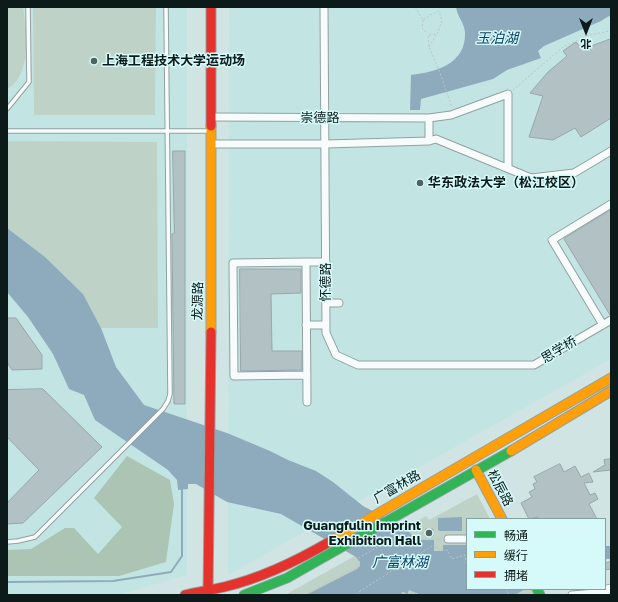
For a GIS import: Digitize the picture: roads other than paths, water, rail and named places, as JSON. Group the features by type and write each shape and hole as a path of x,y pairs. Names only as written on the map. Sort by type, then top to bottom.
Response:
{"main road":[{"name":"龙源路","path":"208,593 212,250 211,7"},
{"name":"广富林路","path":"186,595 208,593 271,572 306,556 611,378"},
{"name":"广富林路","path":"244,595 287,578 335,552 611,392"},
{"name":"松辰路","path":"476,470 501,518"}],"street":[{"name":"怀德路","path":"324,7 326,118 326,333 336,355 358,365 534,365"},
{"name":"崇德路","path":"212,117 429,118 454,114 508,94 508,167"},
{"path":"429,118 429,141"},
{"name":"崇德路","path":"212,144 326,144 429,141 436,139 508,167 531,178 574,173 611,152"},
{"path":"611,204 552,240 603,324 611,320"},
{"path":"306,262 307,402"},
{"path":"307,375 234,376 233,263 326,262"},
{"path":"326,303 340,303"},
{"path":"306,324 326,324"},
{"name":"思学桥","path":"534,365 603,324"},
{"path":"448,539 466,538"},
{"path":"572,595 596,594 607,592 607,589 611,588"}],"lane":[{"path":"7,109 29,82 28,7"},
{"path":"7,542 18,542 35,536 127,446 163,409 168,401 170,394 166,7"},
{"path":"7,131 212,131"}],"water":[{"name":"玉泊湖","path":"456,7 611,7 611,17 609,16 544,46 538,51 541,58 507,70 493,79 421,99 420,110 410,110 411,75 430,72 448,64 455,59 464,44 465,29"},
{"name":"广富林湖","path":"7,228 45,257 83,294 101,328 116,367 144,405 227,433 316,471 333,482 363,506 405,528 417,540 434,540 434,551 443,551 443,545 466,545 466,590 523,590 515,595 419,595 409,590 407,595 406,593 402,592 401,595 306,595 357,569 360,566 360,562 356,557 281,514 227,502 196,484 188,484 188,489 178,490 177,480 168,470 95,420 84,395 69,389 53,354 28,317 7,292"},
{"path":"462,517 462,531 438,530 438,518"},
{"path":"606,546 611,546 611,559 606,559"}],"waterway":[{"path":"7,582 113,581 171,572 182,556 182,490"}],"place":[{"name":"上海工程技术大学运动场","path":"94,61"},
{"name":"华东政法大学（松江校区）","path":"420,183"},
{"name":"Guangfulin Imprint Exhibition Hall","path":"429,533"}]}
